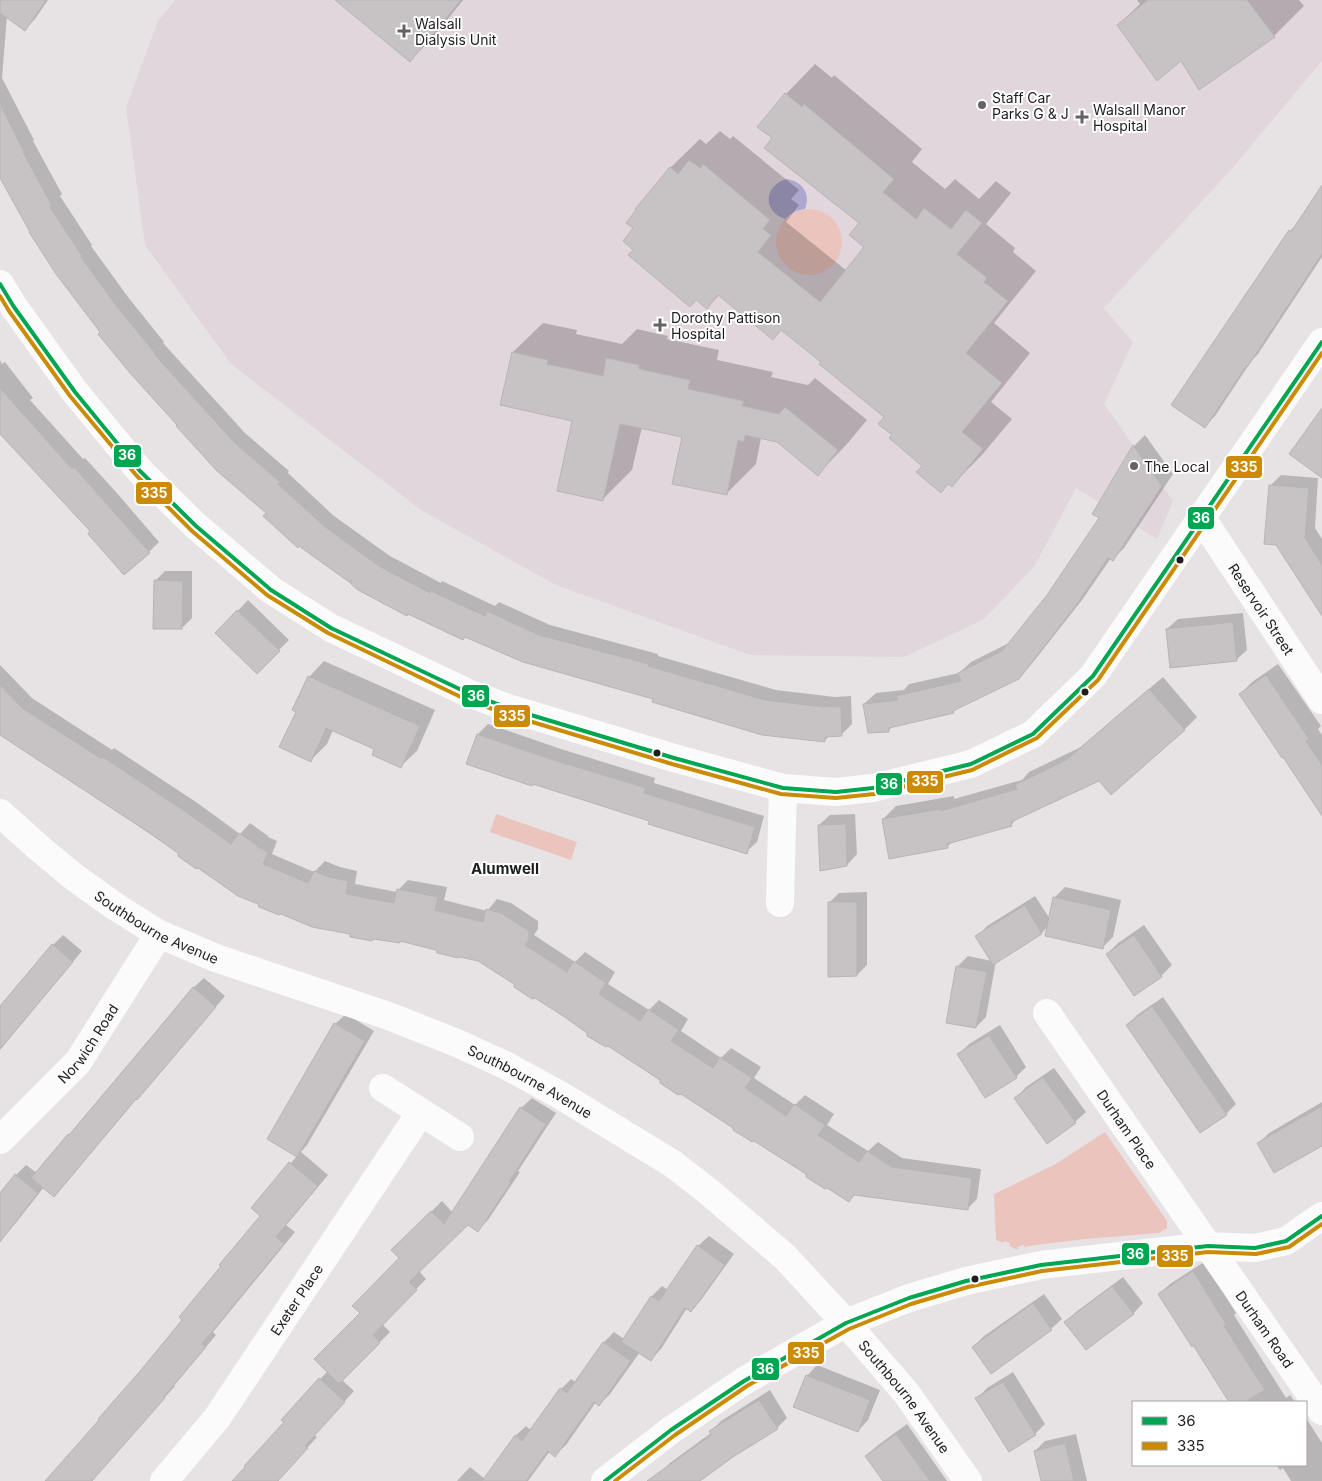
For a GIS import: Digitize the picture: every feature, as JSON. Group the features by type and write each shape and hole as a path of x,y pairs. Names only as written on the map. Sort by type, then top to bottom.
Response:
{"street":[{"path":"0,284 14,307 75,392 140,471 196,526 271,590 331,628 468,693 511,709 668,757 783,788 836,792 873,788 971,764 1032,734 1092,676 1322,342"},
{"name":"Reservoir Street","path":"1202,517 1322,700"},
{"path":"780,903 783,788"},
{"name":"Southbourne Avenue","path":"0,813 74,877 159,934 216,958 386,1015 433,1033 505,1065 560,1094 673,1164 709,1192 784,1257 846,1323 906,1394 968,1481"},
{"name":"Norwich Road","path":"0,1140 78,1062 159,934"},
{"name":"Durham Place","path":"1047,1012 1208,1246"},
{"path":"383,1088 460,1137"},
{"name":"Exeter Place","path":"164,1481 217,1418 421,1112"},
{"path":"605,1481 671,1430 744,1381 846,1323 909,1298 966,1281 1041,1265 1208,1246 1255,1248 1286,1241 1322,1216"},
{"name":"Durham Road","path":"1208,1246 1322,1411"}],"shaded area":[{"name":"Dorothy Pattison Hospital","path":"175,0 1322,0 1322,61 1229,172 1104,308 1133,342 1104,404 1173,501 1157,539 1076,488 1034,567 983,620 904,657 750,655 556,585 421,510 231,364 145,245 126,107 158,21"},
{"path":"787,179 801,186 806,194 807,204 805,209 794,212 785,219 772,210 769,198 770,192 774,187 779,182"},
{"path":"809,209 822,212 832,219 839,229 842,242 839,255 832,265 822,272 809,275 796,272 786,265 779,255 776,242 779,229 786,219 796,212"},
{"path":"496,814 577,842 571,860 490,832"},
{"path":"1105,1132 1167,1221 1167,1228 1159,1233 1085,1239 1028,1246 1025,1248 1024,1245 1017,1247 1018,1250 1009,1246 1010,1243 996,1240 994,1194 1054,1165"}],"building":[{"path":"0,0 46,0 25,31 0,13"},
{"name":"Walsall Dialysis Unit","path":"335,0 461,0 410,62"},
{"path":"1148,0 1247,0 1275,37 1199,90 1181,61 1157,81 1117,25"},
{"path":"785,93 802,107 804,104 894,179 883,192 916,219 924,208 951,229 966,210 982,223 957,254 987,278 984,282 1008,301 966,353 1002,383 962,432 983,449 952,487 948,484 941,493 916,472 922,466 889,438 892,435 878,424 884,417 781,330 773,340 718,295 707,309 696,300 690,307 628,255 633,250 623,241 633,228 626,223 635,209 670,167 678,174 689,160 700,168 703,164 770,220 763,229 771,235 758,252 820,302 864,247 849,235 859,223 764,148 772,138 757,127"},
{"path":"0,104 52,206 50,207 81,257 118,308 154,354 235,443 280,482 278,484 324,526 379,566 430,593 431,591 485,616 487,611 539,635 649,664 648,666 765,700 824,707 841,706 842,736 825,737 825,742 762,735 652,702 653,699 523,662 465,637 463,640 408,614 407,616 358,590 350,583 352,579 349,582 299,546 298,548 263,516 266,513 217,471 176,426 98,334 100,332 56,274 29,232 0,178"},
{"path":"1322,185 1322,254 1205,428 1171,405 1289,230 1291,232"},
{"path":"512,352 548,360 547,364 603,376 606,358 639,365 639,369 690,380 688,389 744,401 742,406 779,414 785,407 838,450 818,476 777,442 745,435 744,442 738,440 727,495 672,484 682,437 620,424 603,501 557,491 572,421 500,405"},
{"path":"0,388 72,469 74,467 150,553 124,575 88,534 90,531 0,434"},
{"path":"1322,408 1322,478 1289,454"},
{"path":"1133,445 1162,486 1113,561 1108,558 1071,613 1019,679 953,711 954,713 889,728 889,732 868,733 863,704 898,700 896,696 961,681 958,673 1002,651 1047,595 1099,518 1092,514"},
{"path":"1269,485 1309,488 1305,538 1322,565 1322,616 1276,545 1264,544"},
{"path":"154,580 183,581 182,629 153,629"},
{"path":"237,610 280,651 257,674 215,633"},
{"path":"1233,622 1237,661 1170,668 1166,629"},
{"path":"1266,675 1309,739 1306,741 1322,765 1322,816 1239,694"},
{"path":"308,676 420,726 401,768 372,755 374,749 326,728 311,762 279,747 296,712 292,710"},
{"path":"0,685 22,708 102,759 103,757 231,844 239,833 268,852 263,864 308,883 314,871 329,877 348,881 346,894 394,903 397,889 438,897 435,910 483,922 486,909 501,913 529,931 529,940 525,945 567,972 574,961 606,983 599,994 640,1021 648,1009 679,1030 671,1041 713,1068 720,1057 752,1078 745,1088 786,1116 794,1104 825,1125 818,1135 859,1162 867,1151 892,1167 972,1178 968,1210 854,1195 849,1202 806,1177 806,1174 733,1130 733,1128 681,1094 678,1095 660,1083 660,1080 608,1046 606,1047 587,1036 587,1033 566,1018 535,998 532,999 514,987 514,984 478,961 437,953 436,950 400,941 400,943 374,939 372,941 350,937 350,934 312,927 259,907 258,904 238,896 198,868 196,869 178,856 178,853 145,830 0,735"},
{"path":"1149,689 1185,730 1111,795 1099,781 1011,822 1012,826 947,844 948,848 889,859 882,819 941,809 941,811 1017,789 1015,785 1066,760"},
{"path":"477,734 550,759 646,788 644,793 755,827 747,854 648,824 649,821 466,764"},
{"path":"846,824 847,866 820,871 818,825"},
{"path":"1053,897 1111,910 1103,949 1045,936"},
{"path":"828,902 857,902 857,976 828,977"},
{"path":"1025,905 1042,934 993,965 975,936"},
{"path":"1134,935 1162,977 1134,996 1106,954"},
{"path":"52,944 73,962 0,1049 0,1006"},
{"path":"956,966 987,972 976,1028 946,1023"},
{"path":"193,987 216,1007 54,1197 31,1178"},
{"path":"1152,1006 1227,1115 1200,1133 1126,1025"},
{"path":"334,1023 365,1041 297,1157 267,1139"},
{"path":"989,1035 1017,1078 985,1098 957,1054"},
{"path":"1043,1077 1076,1123 1047,1144 1014,1098"},
{"path":"1322,1106 1322,1146 1274,1173 1257,1143"},
{"path":"520,1107 546,1124 509,1182 511,1183 478,1232 468,1225 409,1282 417,1290 373,1335 380,1343 339,1384 314,1359 360,1313 352,1306 399,1258 391,1250 431,1211 444,1224"},
{"path":"289,1162 318,1186 276,1237 284,1244 202,1344 206,1347 165,1398 92,1481 45,1481 99,1420 182,1320 179,1317 260,1216 251,1208"},
{"path":"15,1174 38,1193 0,1242 0,1193"},
{"path":"697,1245 725,1265 691,1312 685,1308 651,1361 621,1342 651,1296 659,1301"},
{"path":"1193,1271 1226,1324 1224,1326 1265,1390 1247,1401 1228,1401 1158,1294"},
{"path":"1112,1286 1134,1314 1086,1350 1064,1322"},
{"path":"1033,1303 1052,1330 991,1374 972,1347"},
{"path":"603,1342 631,1361 599,1406 594,1402 555,1457 548,1451 526,1481 482,1481 515,1435 522,1441 560,1388 567,1393"},
{"path":"806,1375 870,1400 858,1432 793,1407"},
{"path":"319,1378 345,1402 305,1446 308,1448 278,1481 232,1481 284,1422 281,1420"},
{"path":"1003,1382 1036,1435 1009,1452 975,1398"},
{"path":"759,1400 778,1429 733,1457 700,1481 647,1481 711,1435 709,1431"},
{"path":"896,1434 930,1481 883,1481 865,1456"},
{"path":"1065,1443 1074,1481 1041,1481 1034,1451"}],"transit line":[{"name":"36","path":"0,284 14,307 75,392 140,471 196,526 271,590 331,628 468,693 511,709 674,758 783,788 836,792 873,788 971,764 1033,734 1093,676 1322,342"},
{"name":"335","path":"0,296 70,396 136,475 192,531 267,595 328,633 465,699 509,715 672,764 781,794 836,798 874,794 972,770 1037,738 1098,680 1322,353"},
{"name":"36","path":"605,1481 671,1430 744,1381 846,1323 909,1298 966,1281 1041,1265 1208,1246 1255,1248 1286,1241 1322,1216"},
{"name":"335","path":"615,1481 675,1435 747,1386 849,1329 911,1304 968,1287 1042,1271 1208,1252 1256,1254 1289,1247 1322,1224"}],"place":[{"name":"Walsall Dialysis Unit","path":"404,31"},
{"name":"Staff Car Parks G & J","path":"982,105"},
{"name":"Walsall Manor Hospital","path":"1082,117"},
{"name":"Dorothy Pattison Hospital","path":"660,325"},
{"name":"The Local","path":"1134,466"}],"district":[{"name":"Alumwell","path":"505,868"}]}
